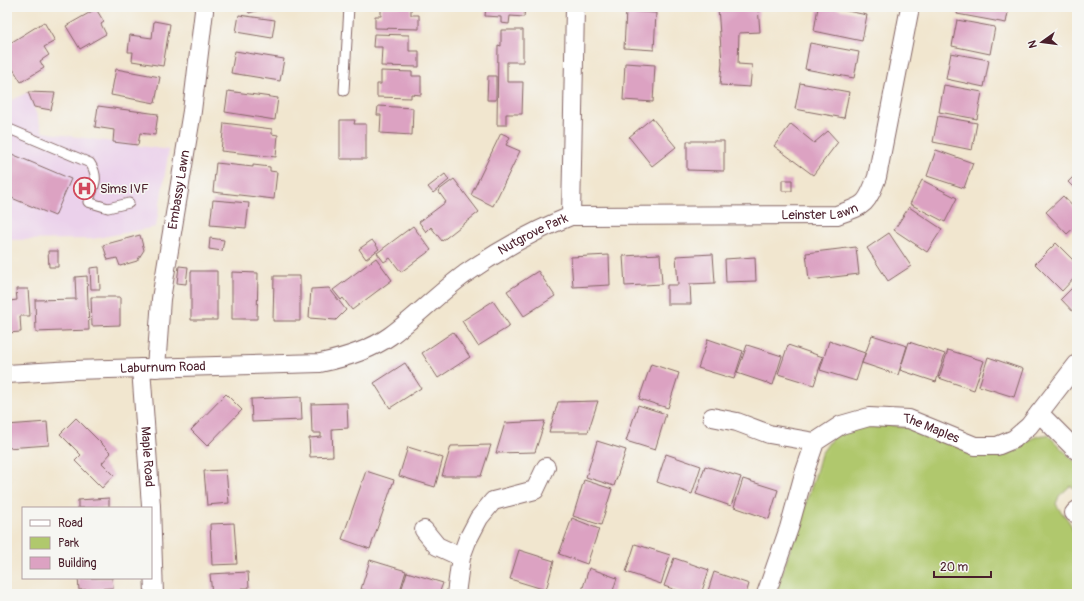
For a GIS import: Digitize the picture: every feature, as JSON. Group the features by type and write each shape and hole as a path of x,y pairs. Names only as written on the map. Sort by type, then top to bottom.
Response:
{"street":[{"name":"Nutgrove Park","path":"320,363 340,359 365,350 389,336 465,275 512,243 547,225 571,216 575,7"},
{"name":"Leinster Lawn","path":"571,216 836,215 859,207 869,198 877,177 910,7"},
{"name":"Embassy Lawn","path":"149,368 192,111 204,12"},
{"name":"Laburnum Road","path":"7,374 320,363"},
{"name":"The Maples","path":"816,442 841,426 869,417 909,419 975,446 997,446 1014,439 1029,426 1077,364"},
{"name":"Maple Road","path":"149,368 151,507"},
{"path":"1039,412 1077,451"},
{"path":"712,417 737,422 768,434 816,442 804,474 789,528 766,594"},
{"path":"456,594 461,556 479,518 493,501 535,490 546,467"},
{"path":"424,530 437,546 461,556"},
{"name":"Maple Road","path":"152,535 154,594"}],"lane":[{"path":"344,91 349,7"},
{"path":"7,128 90,163 95,171 96,183 88,202 108,208 129,203"}],"shaded area":[{"name":"Sims IVF","path":"28,92 43,132 169,150 156,227 92,239 7,240 7,103"}],"green space":[{"path":"886,424 911,429 981,455 995,457 1006,455 1035,437 1048,435 1077,464 1077,489 1070,486 1059,496 1056,504 1071,525 1074,533 1077,559 1077,594 775,594 821,454 835,434 845,427"}],"building":[{"path":"247,7 263,7 263,9 249,13"},
{"path":"381,7 411,7 411,15 419,15 419,29 375,28 375,16 381,16"},
{"path":"486,7 525,7 524,17 510,16 509,24 501,23 501,17 485,16"},
{"path":"718,7 758,7 760,32 739,33 738,64 752,65 750,87 720,85 722,63"},
{"path":"818,7 828,7 867,15 862,41 814,31"},
{"path":"959,7 1009,7 1006,23 957,14"},
{"path":"96,9 104,22 101,24 106,34 80,49 66,26"},
{"path":"626,11 656,13 654,50 624,48"},
{"path":"239,15 275,20 272,38 236,32"},
{"path":"957,20 995,27 990,54 952,46"},
{"path":"154,21 170,24 163,66 132,61 133,52 128,52 130,35 152,38"},
{"path":"44,22 55,41 44,47 49,55 40,61 44,68 21,82 7,59 7,45"},
{"path":"501,30 523,30 523,62 507,62 507,82 523,82 522,114 506,114 506,125 497,125 498,45 501,46"},
{"path":"374,34 409,35 409,51 419,51 419,67 381,66 382,47 373,47"},
{"path":"810,43 859,52 854,78 805,69"},
{"path":"235,51 284,59 280,81 231,73"},
{"path":"951,53 989,60 984,87 946,79"},
{"path":"625,63 655,65 653,102 623,100"},
{"path":"116,69 160,77 155,103 111,95"},
{"path":"381,71 412,72 412,76 421,76 421,95 411,94 411,98 377,97 377,84 381,84"},
{"path":"488,76 496,76 496,100 487,100"},
{"path":"800,83 849,92 844,118 795,109"},
{"path":"944,85 982,92 977,119 939,112"},
{"path":"228,91 278,98 275,120 225,112"},
{"path":"28,92 55,93 51,110 34,107"},
{"path":"98,106 158,114 155,135 140,133 138,145 113,142 114,130 95,127"},
{"path":"378,106 413,108 412,135 380,133 381,115 377,115"},
{"path":"938,116 977,123 972,150 933,142"},
{"path":"652,118 676,147 652,166 629,137"},
{"path":"340,120 355,120 354,124 366,124 366,159 340,159"},
{"path":"224,123 272,129 272,134 278,135 276,157 221,151"},
{"path":"791,124 814,143 828,131 838,142 813,175 774,146"},
{"path":"501,133 510,137 506,145 520,151 493,206 471,195"},
{"path":"687,141 724,141 724,171 687,170"},
{"path":"936,150 973,163 964,188 927,176"},
{"path":"7,152 71,179 55,216 7,196"},
{"path":"216,163 253,167 253,165 270,167 270,171 277,172 274,199 213,192"},
{"path":"1077,173 1077,191 1068,182"},
{"path":"445,174 449,180 433,193 428,187"},
{"path":"454,179 479,212 442,241 431,227 426,232 419,222 446,202 438,191"},
{"path":"782,180 792,180 792,191 782,191"},
{"path":"922,180 957,198 945,222 910,204"},
{"path":"1063,196 1077,211 1077,225 1067,234 1046,212"},
{"path":"213,200 249,203 246,228 210,225"},
{"path":"909,207 942,229 927,252 894,230"},
{"path":"413,226 431,250 401,272 390,258 384,262 377,253"},
{"path":"889,233 911,266 888,281 867,248"},
{"path":"140,235 144,250 137,261 120,266 117,258 108,260 103,245"},
{"path":"210,238 224,240 222,251 209,249"},
{"path":"372,240 379,249 366,259 359,249"},
{"path":"1056,243 1077,264 1077,275 1062,291 1035,264"},
{"path":"856,247 859,274 809,280 806,253"},
{"path":"48,251 58,251 58,267 49,267"},
{"path":"660,254 662,284 625,286 623,256"},
{"path":"713,254 715,283 690,284 691,304 667,304 667,285 678,285 676,256"},
{"path":"609,255 610,285 573,287 571,257"},
{"path":"755,257 756,281 726,282 725,259"},
{"path":"376,258 392,280 352,310 343,298 341,300 333,290"},
{"path":"179,266 188,267 186,284 177,283"},
{"path":"99,267 100,289 91,289 90,268"},
{"path":"191,271 217,271 217,320 191,320"},
{"path":"538,271 555,296 524,316 507,291"},
{"path":"232,272 258,273 257,319 232,319"},
{"path":"87,276 89,330 36,332 35,300 76,299 75,277"},
{"path":"274,276 300,276 300,321 273,321"},
{"path":"1077,283 1077,316 1061,299"},
{"path":"329,288 346,310 336,320 309,318 311,289"},
{"path":"16,289 28,289 30,316 20,316 21,332 7,333 7,306 10,306 10,301 17,300"},
{"path":"91,297 120,297 120,325 92,326"},
{"path":"493,301 510,326 478,346 462,321"},
{"path":"453,332 470,357 438,378 422,353"},
{"path":"872,335 907,346 898,375 862,363"},
{"path":"708,339 743,351 734,379 698,368"},
{"path":"829,341 865,353 856,381 820,370"},
{"path":"909,342 945,354 936,382 900,370"},
{"path":"747,345 782,356 773,385 737,373"},
{"path":"788,345 823,357 814,385 778,374"},
{"path":"948,350 984,361 974,390 939,378"},
{"path":"988,357 1023,369 1014,397 979,386"},
{"path":"405,363 421,388 390,408 374,383"},
{"path":"651,364 679,373 668,408 639,399"},
{"path":"226,394 242,410 207,446 191,430"},
{"path":"301,397 302,420 252,422 251,399"},
{"path":"598,401 588,432 549,432 558,402"},
{"path":"347,403 348,428 332,429 333,456 310,457 309,438 321,437 321,433 312,433 311,404"},
{"path":"638,405 666,414 655,450 626,441"},
{"path":"76,418 111,453 102,463 114,475 102,488 75,461 81,455 60,434"},
{"path":"545,421 535,452 496,453 505,423"},
{"path":"47,422 49,445 7,448 7,425"},
{"path":"597,441 626,450 614,486 586,477"},
{"path":"491,445 481,476 442,476 451,446"},
{"path":"408,447 443,458 435,487 399,476"},
{"path":"666,454 701,466 692,494 657,482"},
{"path":"705,466 741,477 731,506 696,494"},
{"path":"226,470 229,503 207,505 204,471"},
{"path":"366,471 394,480 370,549 342,539"},
{"path":"743,479 778,490 769,519 734,507"},
{"path":"584,480 612,489 601,525 573,516"},
{"path":"109,498 109,507 78,507 78,500"},
{"path":"572,518 599,529 587,564 559,554"},
{"path":"234,523 237,564 212,565 210,524"},
{"path":"635,544 670,555 661,584 626,572"},
{"path":"519,550 554,561 546,590 510,579"},
{"path":"674,558 709,570 701,594 688,594 664,586"},
{"path":"370,560 406,571 399,594 379,594 361,589"},
{"path":"589,568 617,578 612,594 581,594"},
{"path":"248,572 249,588 242,588 243,594 212,594 210,574"},
{"path":"407,572 443,583 439,594 400,594"},
{"path":"714,572 749,584 746,594 707,594"},
{"path":"78,579 112,579 113,588 79,590"}],"place":[{"name":"Sims IVF","path":"85,189"}]}
